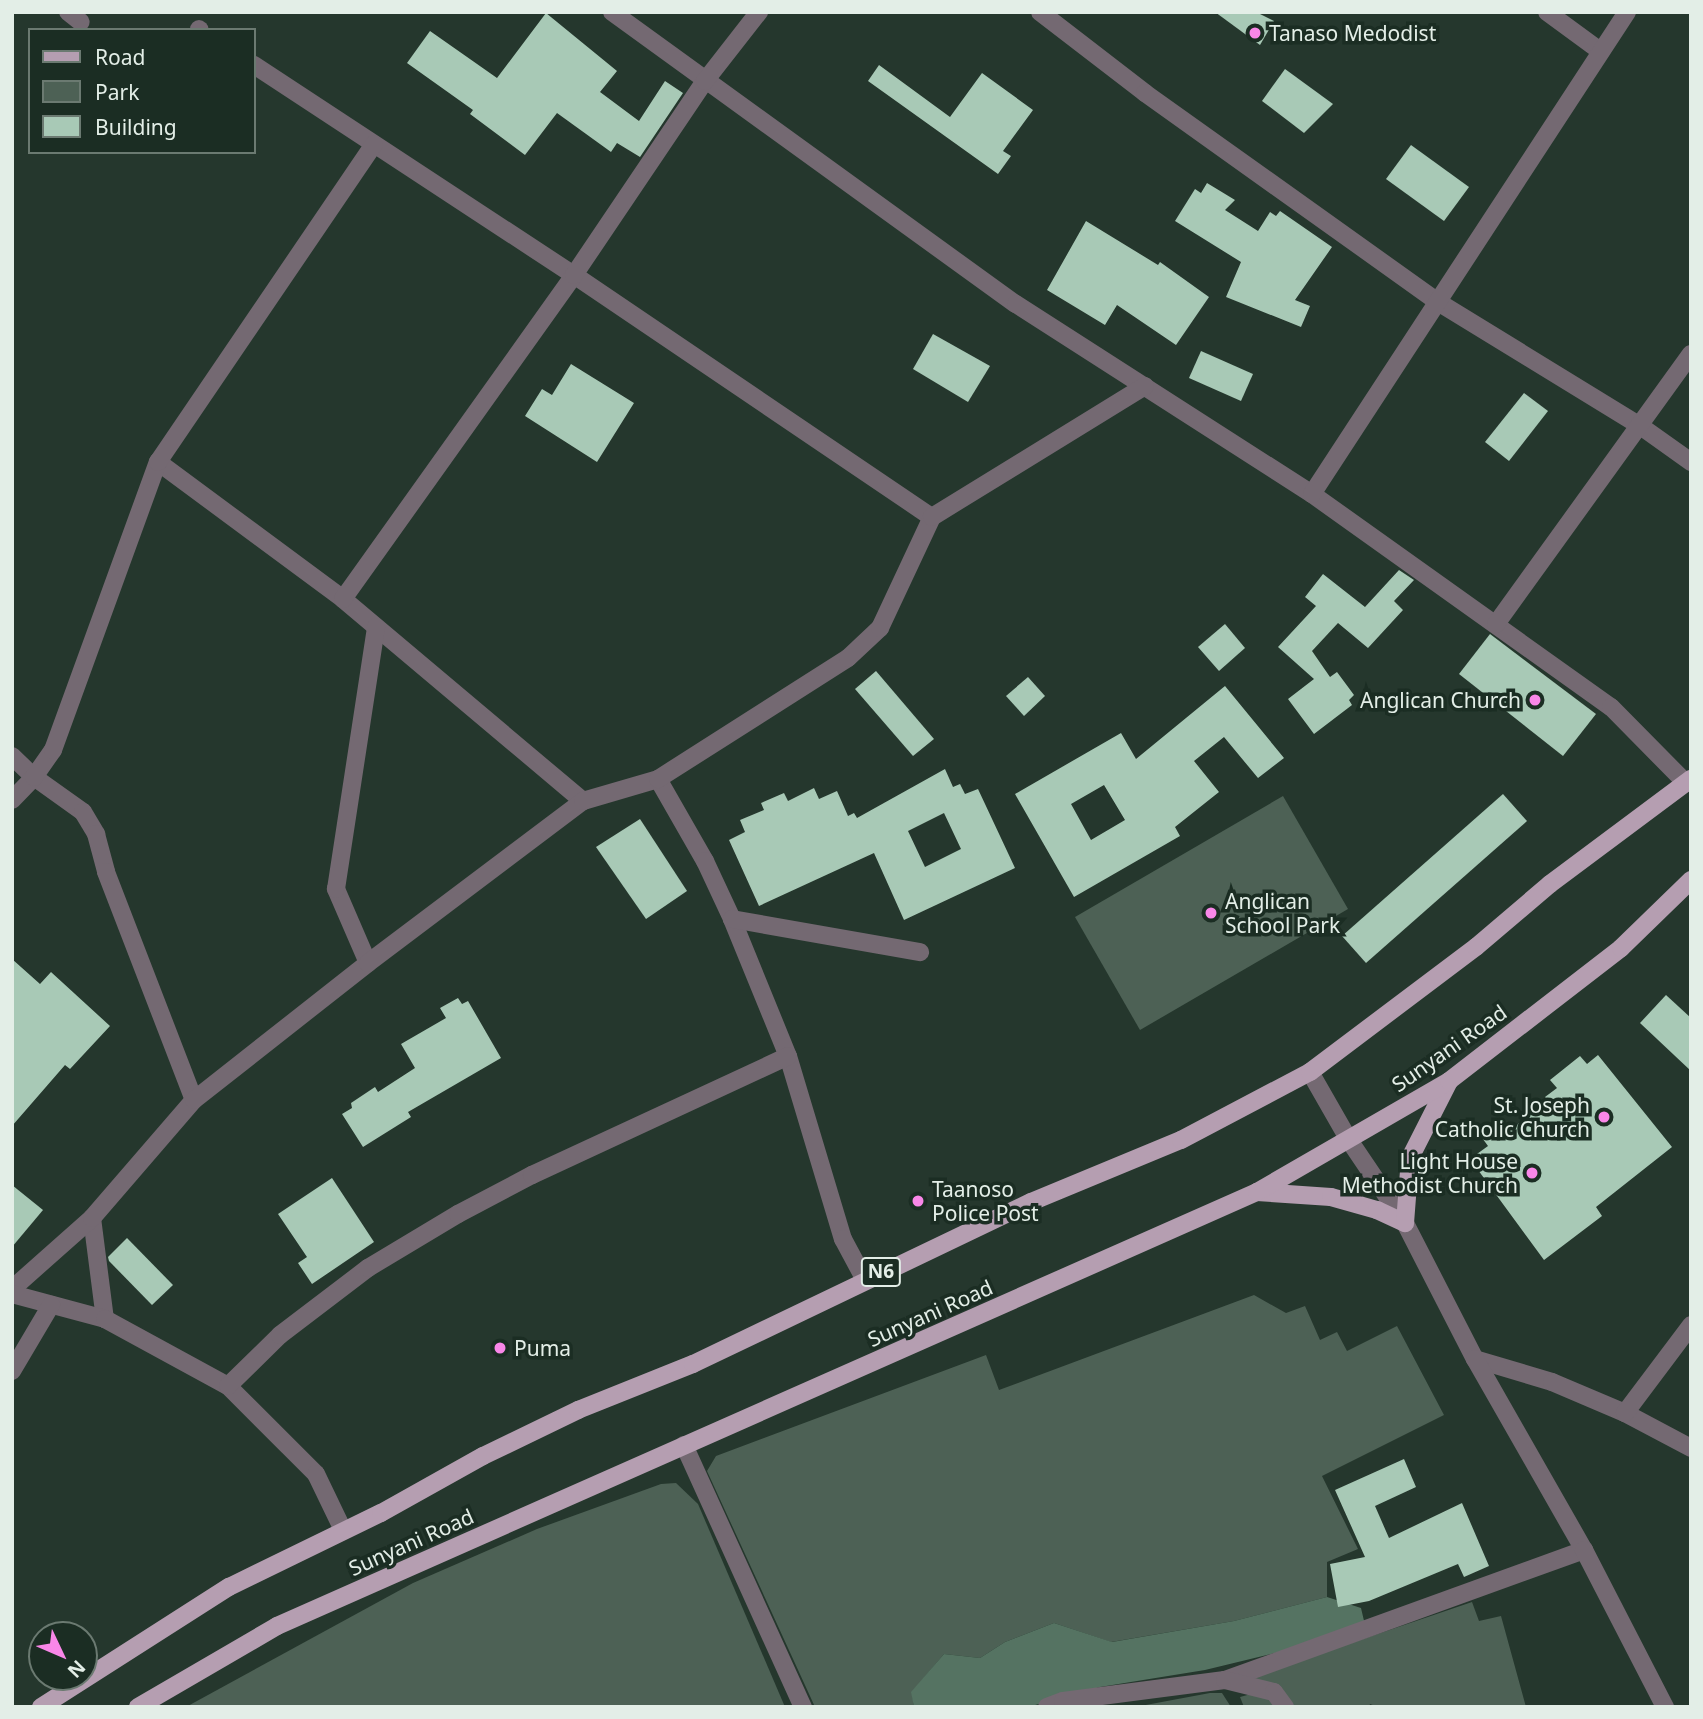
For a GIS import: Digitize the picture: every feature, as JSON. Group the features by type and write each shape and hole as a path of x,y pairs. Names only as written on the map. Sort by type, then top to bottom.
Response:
{"main road":[{"name":"N6","path":"41,1707 229,1587 578,1410 693,1364 1031,1202 1181,1140 1310,1072 1476,947 1550,884 1688,781"},
{"name":"Sunyani Road","path":"138,1707 277,1626 1256,1192 1449,1081 1621,948 1691,880"},
{"path":"1256,1192 1331,1197 1377,1210 1405,1223 1410,1158 1449,1081"}],"street":[{"path":"612,12 1016,304 1312,494 1496,624 1611,707 1688,781"},
{"path":"343,599 574,275 705,81 759,12"},
{"path":"1040,12 1145,93 1438,302 1639,425 1691,462"},
{"path":"1547,12 1600,51"},
{"path":"1312,494 1627,12"},
{"path":"256,66 574,275 932,517"},
{"path":"12,800 34,777 53,750 158,462 374,144"},
{"path":"1496,624 1691,354"},
{"path":"343,1530 316,1475 228,1385 105,1319 12,1292 92,1218 194,1100 368,963 583,801 658,779 848,658 880,628 932,517 1145,386"},
{"path":"158,462 343,599 583,801"},
{"path":"368,963 336,889 376,627"},
{"path":"12,756 34,777 83,812 96,834 106,872 194,1100"},
{"path":"658,779 705,861 732,919 788,1056 843,1239 865,1280"},
{"path":"732,919 920,952"},
{"path":"228,1385 279,1335 368,1268 458,1214 532,1175 788,1056"},
{"path":"1310,1072 1349,1140 1405,1223 1475,1359 1584,1550 1665,1707"},
{"path":"92,1218 105,1319"},
{"path":"12,1371 51,1305"},
{"path":"1625,1413 1691,1325"},
{"path":"1475,1359 1552,1382 1625,1413 1691,1448"},
{"path":"684,1445 803,1707"},
{"path":"1047,1707 1063,1701 1225,1680 1584,1550"},
{"path":"1225,1680 1274,1692 1285,1707"}],"green space":[{"name":"Anglican School Park","path":"1283,796 1348,909 1140,1030 1075,917"},
{"path":"1254,1295 1286,1313 1305,1306 1320,1340 1337,1332 1347,1351 1397,1326 1444,1415 1322,1476 1358,1549 1327,1562 1327,1597 1234,1621 1111,1642 1054,1623 1005,1642 980,1658 944,1654 912,1692 914,1707 815,1707 707,1471 716,1456 986,1355 999,1390"},
{"path":"676,1483 698,1504 785,1707 186,1707 413,1583 537,1529 661,1484"},
{"path":"1327,1597 1361,1608 1365,1625 1283,1651 1205,1670 1100,1687 1028,1707 914,1707 911,1692 944,1654 980,1658 1005,1642 1054,1623 1112,1642 1234,1621"},
{"path":"1472,1602 1479,1621 1501,1616 1526,1707 1378,1707 1370,1704 1369,1707 1244,1707 1240,1697 1251,1694 1254,1676"},
{"path":"1222,1693 1231,1707 1135,1707"}],"building":[{"name":"Tanaso Medodist","path":"1215,12 1256,12 1274,21 1260,45"},
{"path":"546,13 617,71 600,92 639,121 665,81 683,93 640,157 617,143 611,152 557,113 525,155 470,114 473,110 407,63 430,31 497,78"},
{"path":"879,65 950,117 982,73 1033,110 1003,151 1011,156 998,174 868,81"},
{"path":"1285,69 1333,104 1304,133 1262,101"},
{"path":"1411,145 1469,187 1444,221 1386,179"},
{"path":"1207,183 1235,200 1225,210 1258,231 1270,212 1276,216 1280,211 1332,247 1295,300 1310,306 1301,327 1226,297 1241,262 1175,221 1195,189 1201,193"},
{"path":"1086,221 1158,265 1160,262 1209,297 1176,345 1117,305 1105,325 1047,290"},
{"path":"933,334 990,366 968,402 913,369"},
{"path":"1201,351 1253,374 1241,401 1189,378"},
{"path":"571,364 634,403 597,462 525,416 542,389 552,395"},
{"path":"1524,393 1548,411 1509,461 1485,442"},
{"path":"1399,570 1414,580 1394,601 1403,610 1368,648 1338,623 1312,651 1330,677 1337,672 1354,695 1349,700 1352,705 1314,734 1288,699 1314,679 1278,647 1316,606 1305,597 1323,574 1365,607"},
{"path":"1225,624 1245,648 1219,671 1198,647"},
{"name":"Anglican Church","path":"1490,634 1596,714 1563,756 1459,674"},
{"path":"876,671 934,739 913,756 855,689"},
{"path":"1028,677 1045,696 1024,716 1006,696"},
{"path":"1225,686 1284,758 1258,778 1224,737 1194,761 1219,792 1175,827 1180,836 1074,897 1015,794 1121,733 1136,759","holes":["1104,785 1125,820 1091,840 1071,804"]},
{"path":"945,769 953,787 960,784 965,794 978,789 1015,868 904,920 874,853 759,906 729,840 745,832 740,820 764,810 761,803 784,793 788,801 814,788 819,799 837,791 848,816 854,813 857,818","holes":["944,813 961,849 925,867 908,831"]},
{"path":"1503,794 1527,821 1366,963 1342,936"},
{"path":"640,819 687,891 646,919 596,847"},
{"path":"12,959 40,984 51,972 110,1026 70,1069 65,1065 12,1126"},
{"path":"1666,995 1691,1018 1691,1071 1640,1023"},
{"path":"458,998 462,1004 468,1001 501,1058 408,1112 411,1117 363,1147 342,1114 352,1108 351,1103 375,1087 378,1092 415,1068 401,1044 446,1018 440,1008"},
{"path":"1598,1055 1672,1147 1596,1207 1602,1216 1544,1260 1470,1159 1488,1146 1480,1135 1502,1119 1510,1130 1548,1101 1545,1097 1557,1088 1550,1080 1580,1056 1587,1064"},
{"path":"332,1178 374,1242 312,1284 298,1263 307,1257 278,1214"},
{"path":"12,1185 43,1210 12,1247"},
{"path":"127,1238 173,1285 152,1305 109,1261 108,1257"},
{"path":"1404,1459 1416,1487 1375,1506 1389,1538 1462,1503 1489,1566 1464,1577 1458,1564 1369,1601 1338,1607 1330,1564 1365,1557 1335,1490"}],"place":[{"name":"Tanaso Medodist","path":"1255,33"},
{"name":"Anglican Church","path":"1535,700"},
{"name":"Anglican School Park","path":"1211,913"},
{"name":"St. Joseph Catholic Church","path":"1604,1117"},
{"name":"Light House Methodist Church","path":"1532,1173"},
{"name":"Taanoso Police Post","path":"918,1201"},
{"name":"Puma","path":"500,1348"}]}
